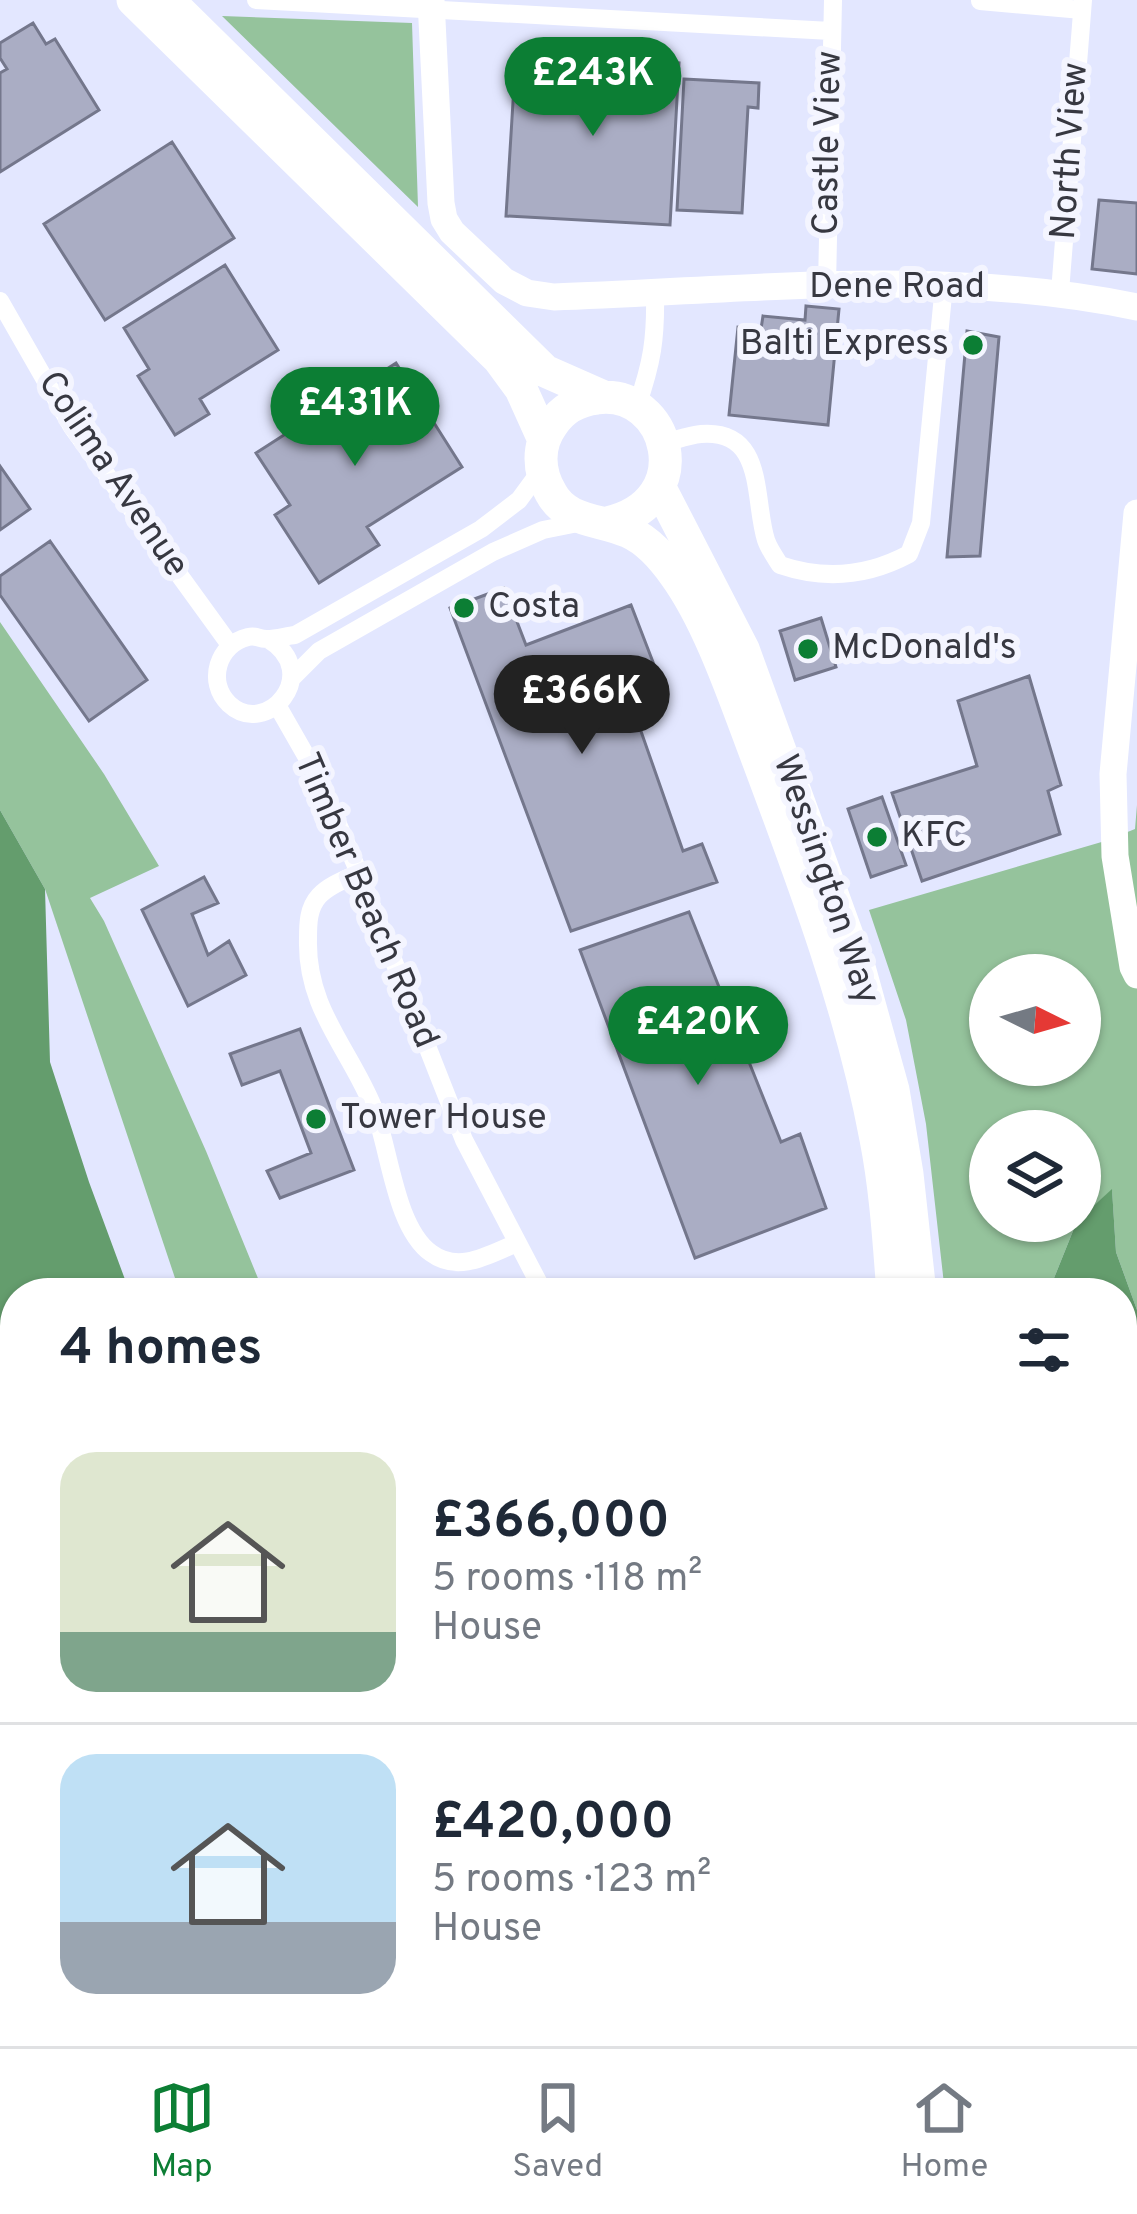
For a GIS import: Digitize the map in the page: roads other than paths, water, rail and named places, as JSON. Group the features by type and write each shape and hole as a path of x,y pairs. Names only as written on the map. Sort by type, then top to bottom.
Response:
{"highway":[{"name":"Wessington Way","path":"133,0 499,358 521,389 552,496 571,514 634,535 658,553 679,580 713,646 781,820 844,1011 876,1139 891,1278"},
{"path":"167,0 545,371 649,416 664,442 666,466 660,488 648,504 626,518 597,522"},
{"path":"542,454 549,428 561,413 583,400 621,401"},
{"name":"Wessington Way","path":"660,488 742,649 860,970 893,1090 918,1278"}],"street":[{"path":"256,0 831,31"},
{"name":"Castle View","path":"827,286 833,0"},
{"name":"North View","path":"980,1 1082,5 1060,292"},
{"name":"Dene Road","path":"432,6 444,219 505,281 527,293 554,297 944,285 1060,292 1137,307"},
{"path":"664,442 700,434 723,435 745,449 753,466 767,543 780,565 802,572 862,573 909,554 921,523 944,285"},
{"path":"621,401 650,368 656,334 655,293"},
{"name":"Colima Avenue","path":"0,302 72,427 230,645"},
{"path":"542,454 519,500 481,529 295,635 247,638 230,645 216,671 218,689 228,704 250,713 264,712 278,705 292,678 319,651 493,552 543,530 597,522"},
{"path":"1137,513 1113,774 1115,856 1137,975"},
{"path":"268,639 287,656 292,678"},
{"name":"Timber Beach Road","path":"278,705 317,775 359,873 464,1140 536,1278"},
{"path":"359,873 328,888 310,910 310,974 318,1003 374,1110 414,1236 428,1252 461,1264 518,1243"}],"place":[{"name":"Balti Express","path":"973,345"},
{"name":"Costa","path":"464,608"},
{"name":"McDonald's","path":"808,649"},
{"name":"KFC","path":"877,837"},
{"name":"Tower House","path":"316,1119"}]}
